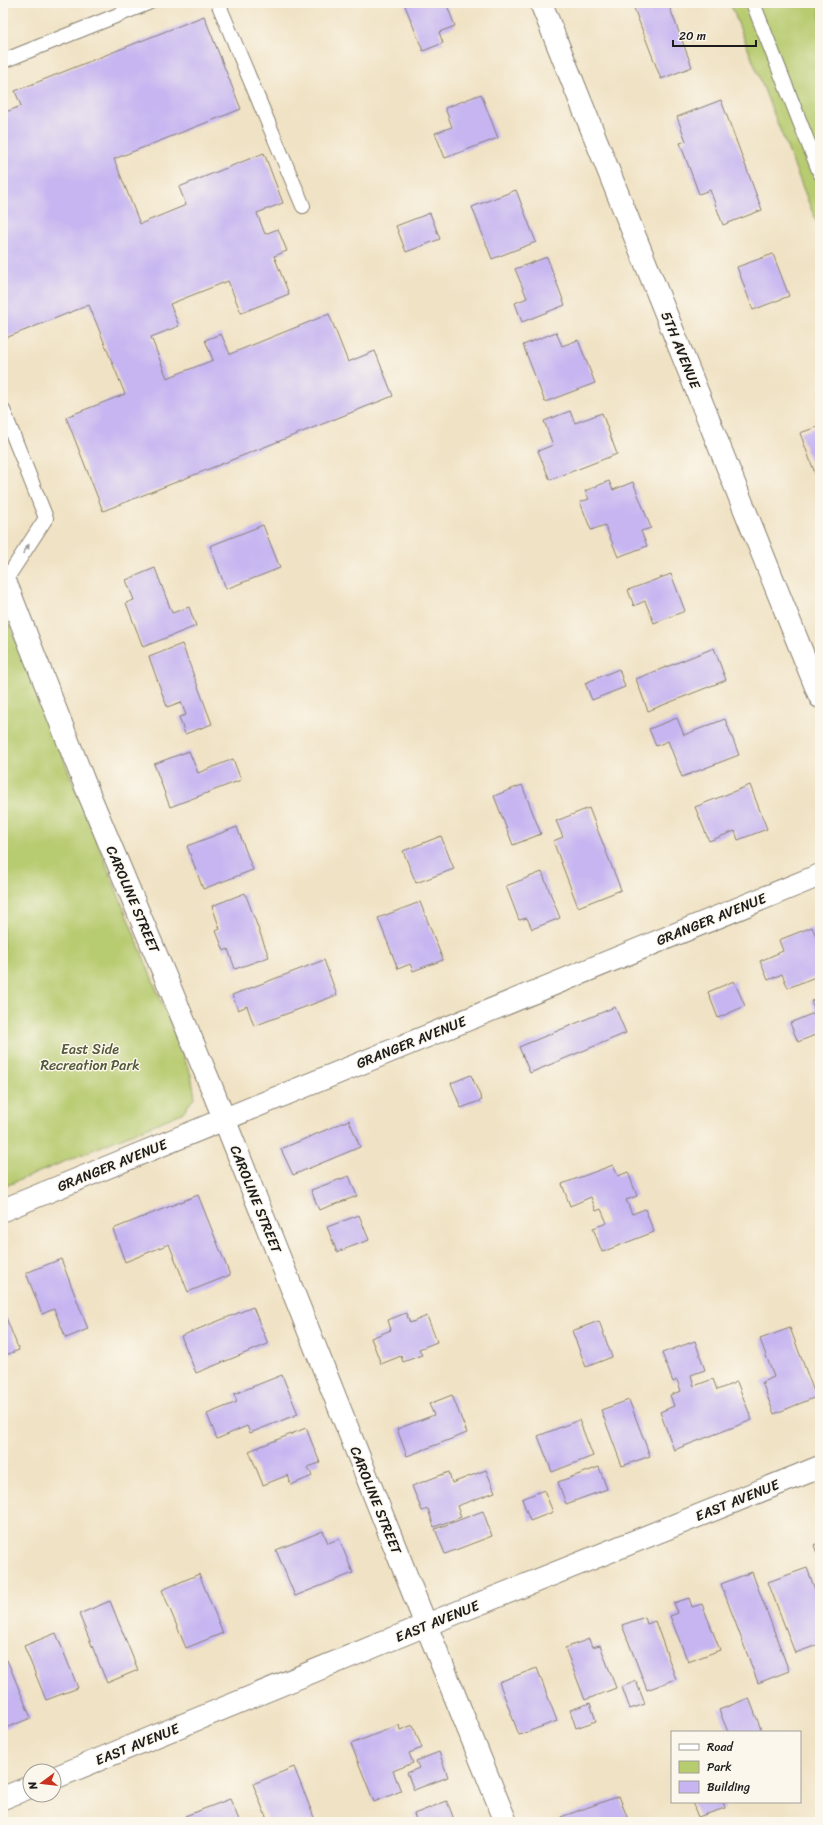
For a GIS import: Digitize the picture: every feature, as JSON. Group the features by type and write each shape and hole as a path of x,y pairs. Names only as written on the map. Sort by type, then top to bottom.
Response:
{"street":[{"name":"5TH AVENUE","path":"541,3 820,697"},
{"name":"CAROLINE STREET","path":"4,579 86,787 224,1118 506,1822"},
{"name":"GRANGER AVENUE","path":"3,1210 224,1118 820,875"},
{"name":"EAST AVENUE","path":"62,1775 426,1625 820,1467"},
{"path":"3,1798 22,1790"}],"lane":[{"path":"3,61 148,3"},
{"path":"218,3 302,206"},
{"path":"753,3 820,173"},
{"path":"3,410 46,518 4,579"}],"green space":[{"path":"730,3 820,3 820,231"},
{"name":"East Side Recreation Park","path":"3,609 191,1075 195,1097 182,1113 3,1187"}],"building":[{"path":"404,3 446,3 455,26 439,32 443,43 423,51"},
{"path":"632,3 668,3 692,67 661,79"},
{"path":"204,16 241,109 114,159 140,224 186,205 179,187 264,153 283,203 257,213 265,234 278,229 287,251 274,256 289,294 241,313 228,281 170,304 179,326 151,337 167,378 213,360 205,340 221,334 230,354 329,314 348,362 375,351 393,396 103,511 66,417 125,394 89,305 3,339 3,113 21,106 15,91"},
{"path":"481,94 498,138 445,158 435,133 452,127 445,108"},
{"path":"721,100 762,210 723,225 710,190 699,194 680,143 686,141 677,117"},
{"path":"516,190 536,242 492,259 472,207"},
{"path":"430,213 440,239 406,252 396,226"},
{"path":"773,254 789,296 753,310 737,267"},
{"path":"547,257 565,305 522,322 515,303 527,298 515,269"},
{"path":"556,332 562,346 578,340 595,383 545,402 523,345"},
{"path":"570,411 575,423 602,413 617,454 550,480 538,451 553,445 544,421"},
{"path":"820,426 820,487 800,433"},
{"path":"609,481 613,490 633,482 651,528 641,531 647,546 618,557 605,525 591,530 580,502 589,499 585,491"},
{"path":"263,525 280,568 226,589 210,546"},
{"path":"155,568 172,613 189,607 196,626 143,647 126,603 134,600 126,580"},
{"path":"671,574 685,611 654,623 645,601 634,606 628,590"},
{"path":"182,644 212,724 185,734 179,717 186,715 181,702 167,707 149,657"},
{"path":"714,648 726,680 648,711 636,679"},
{"path":"619,669 625,687 592,700 585,683"},
{"path":"677,718 684,735 725,719 739,755 682,777 668,741 656,746 649,729"},
{"path":"189,751 198,773 233,759 241,780 170,807 154,764"},
{"path":"522,785 541,834 513,845 494,796"},
{"path":"750,785 767,829 738,840 735,831 709,841 695,807"},
{"path":"589,808 621,890 578,907 553,841 563,837 556,821"},
{"path":"237,827 253,870 203,889 187,846"},
{"path":"441,836 454,869 416,883 403,851"},
{"path":"542,872 560,918 532,929 527,918 519,920 506,886"},
{"path":"245,893 269,957 235,969 228,949 224,951 216,931 220,929 212,906"},
{"path":"420,902 443,960 413,971 410,964 398,969 378,918"},
{"path":"812,927 820,945 820,975 788,988 782,974 768,980 760,961 783,951 779,940"},
{"path":"324,960 337,995 254,1026 247,1006 238,1010 232,995"},
{"path":"734,981 745,1006 718,1018 708,992"},
{"path":"820,997 820,1033 798,1042 790,1023 816,1012 811,1001"},
{"path":"615,1007 626,1033 530,1073 519,1047"},
{"path":"471,1075 482,1100 461,1108 451,1083"},
{"path":"349,1120 360,1147 293,1175 281,1149"},
{"path":"613,1165 618,1176 628,1172 637,1196 626,1200 632,1214 645,1209 654,1232 602,1252 593,1228 607,1223 601,1209 596,1211 591,1197 570,1206 562,1184"},
{"path":"349,1176 357,1196 319,1210 311,1190"},
{"path":"198,1195 230,1275 188,1292 169,1244 125,1262 113,1229"},
{"path":"359,1215 369,1240 337,1252 327,1227"},
{"path":"61,1259 88,1329 66,1338 54,1309 42,1314 26,1273"},
{"path":"253,1307 268,1344 196,1373 181,1336"},
{"path":"3,1310 19,1350 3,1356"},
{"path":"406,1313 410,1323 427,1316 437,1342 419,1349 422,1355 403,1362 401,1356 381,1364 371,1338 391,1330 388,1320"},
{"path":"599,1321 612,1357 586,1367 572,1331"},
{"path":"790,1328 816,1397 774,1414 762,1382 774,1377 760,1339"},
{"path":"695,1341 705,1370 691,1375 694,1386 713,1379 717,1390 737,1382 752,1420 674,1450 660,1412 674,1406 670,1395 681,1391 677,1380 673,1382 662,1353"},
{"path":"282,1375 298,1414 250,1433 247,1426 217,1439 207,1414 237,1402 234,1394"},
{"path":"452,1395 467,1433 407,1456 397,1429 434,1415 429,1404"},
{"path":"629,1400 650,1456 622,1466 601,1410"},
{"path":"579,1420 593,1456 552,1472 538,1436"},
{"path":"306,1428 320,1463 308,1467 312,1476 291,1485 288,1475 263,1485 249,1451"},
{"path":"599,1467 607,1489 566,1504 558,1482"},
{"path":"486,1470 495,1492 457,1506 461,1517 434,1527 428,1509 422,1511 412,1486 449,1472 452,1483"},
{"path":"544,1490 553,1512 530,1521 522,1499"},
{"path":"483,1511 492,1536 445,1554 435,1529"},
{"path":"323,1531 328,1543 339,1539 353,1573 295,1596 276,1550"},
{"path":"820,1542 820,1562 814,1545"},
{"path":"807,1568 820,1603 820,1644 795,1653 768,1582"},
{"path":"752,1572 789,1671 758,1683 721,1584"},
{"path":"199,1574 223,1633 186,1648 162,1590"},
{"path":"689,1598 692,1607 702,1604 720,1650 688,1662 670,1616 678,1613 674,1603"},
{"path":"110,1601 138,1670 107,1683 79,1614"},
{"path":"645,1617 647,1624 655,1621 676,1679 647,1690 622,1625"},
{"path":"56,1633 78,1688 46,1700 24,1646"},
{"path":"589,1639 592,1647 600,1645 616,1688 585,1700 565,1648"},
{"path":"7,1660 31,1718 3,1729 3,1661"},
{"path":"537,1668 557,1721 519,1735 499,1682"},
{"path":"636,1681 645,1704 630,1709 622,1687"},
{"path":"749,1698 762,1731 728,1731 719,1710"},
{"path":"590,1703 596,1721 576,1728 570,1710"},
{"path":"399,1725 400,1730 413,1725 422,1748 409,1753 413,1763 393,1771 401,1791 374,1802 351,1744"},
{"path":"439,1752 448,1777 414,1790 407,1773 419,1768 416,1761"},
{"path":"294,1767 315,1820 311,1822 268,1822 253,1784"},
{"path":"619,1796 629,1822 562,1822 561,1817"},
{"path":"230,1799 240,1822 187,1822 185,1816"},
{"path":"447,1801 455,1822 417,1822 414,1814"},
{"path":"692,1803 723,1803 725,1808 698,1817"}]}
